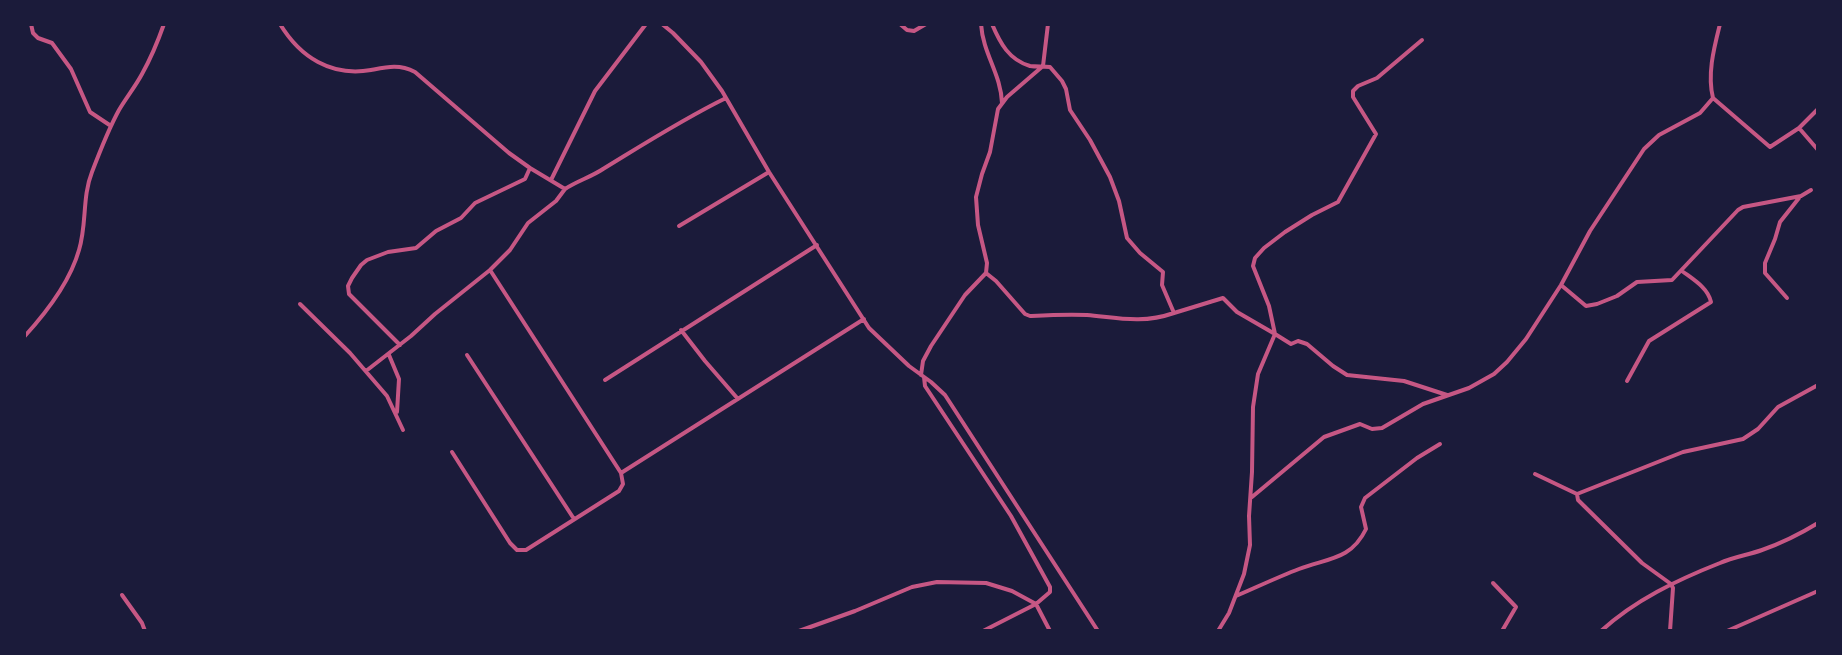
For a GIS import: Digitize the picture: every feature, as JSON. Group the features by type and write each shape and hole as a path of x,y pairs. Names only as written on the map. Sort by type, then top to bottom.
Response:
{"street":[{"path":"31,24 33,33 51,42 71,69 90,112 111,126"},
{"path":"24,337 56,296 70,272 79,250 85,191 111,126 142,74 164,24"},
{"path":"280,24 301,52 330,68 351,72 395,66 415,72 479,129 530,168 565,189"},
{"path":"551,180 595,91 646,24"},
{"path":"662,24 701,62 726,98 769,172 864,319 882,341 945,395 1098,631"},
{"path":"900,24 914,31 926,24"},
{"path":"981,24 982,41 1000,83 1002,103"},
{"path":"992,24 1003,48 1010,55 1030,66 1052,68 1062,81 1070,110 1110,177 1127,238 1163,272 1162,285 1174,313"},
{"path":"983,631 1036,604 1050,592 1050,587 1011,516 925,386 923,361 965,295 986,273 976,197 990,152 998,109 1043,66 1048,24"},
{"path":"1720,24 1711,74 1713,98 1770,147 1799,128 1818,109"},
{"path":"1218,631 1236,596 1250,545 1255,391 1265,354 1275,334 1269,306 1253,266 1255,258 1294,225 1338,202 1376,134 1353,97 1353,91 1377,78 1422,40"},
{"path":"366,371 490,270 510,250 528,223 556,201 565,189 600,172 645,142 726,98"},
{"path":"1250,498 1324,437 1360,424 1372,429 1382,428 1423,404 1483,381 1507,362 1561,285 1590,231 1644,149 1659,135 1700,113 1713,98"},
{"path":"1799,128 1818,150"},
{"path":"400,345 349,294 348,286 356,271 367,260 388,252 416,248 436,231 461,218 475,203 525,179 530,168"},
{"path":"679,226 769,172"},
{"path":"1787,298 1765,273 1765,263 1780,222 1801,196 1811,190"},
{"path":"1561,285 1582,305 1589,306 1617,296 1637,282 1672,280 1738,210 1801,196"},
{"path":"605,380 817,245"},
{"path":"452,452 517,550 526,550 619,491 623,484 621,473 490,270"},
{"path":"1627,381 1649,341 1711,302 1705,290 1682,271"},
{"path":"986,273 1030,316 1061,314 1144,320 1223,298 1237,312 1291,344 1298,341 1307,344 1347,375 1404,381 1450,395"},
{"path":"300,304 350,353 387,396 403,430"},
{"path":"621,473 864,319"},
{"path":"681,330 738,399"},
{"path":"388,354 399,379 397,414"},
{"path":"467,355 574,519"},
{"path":"1535,474 1577,494 1683,452 1743,439 1758,429 1778,407 1818,385"},
{"path":"1236,596 1302,568 1337,558 1350,549 1366,529 1361,507 1365,498 1440,444"},
{"path":"1577,494 1578,500 1628,550 1671,584 1670,631"},
{"path":"1601,631 1645,598 1671,584 1721,562 1760,551 1818,523"},
{"path":"799,631 912,587 937,582 986,583 1012,591 1036,604 1050,631"},
{"path":"1493,583 1516,607 1502,631"},
{"path":"1727,631 1818,591"},
{"path":"122,595 145,631"}]}
